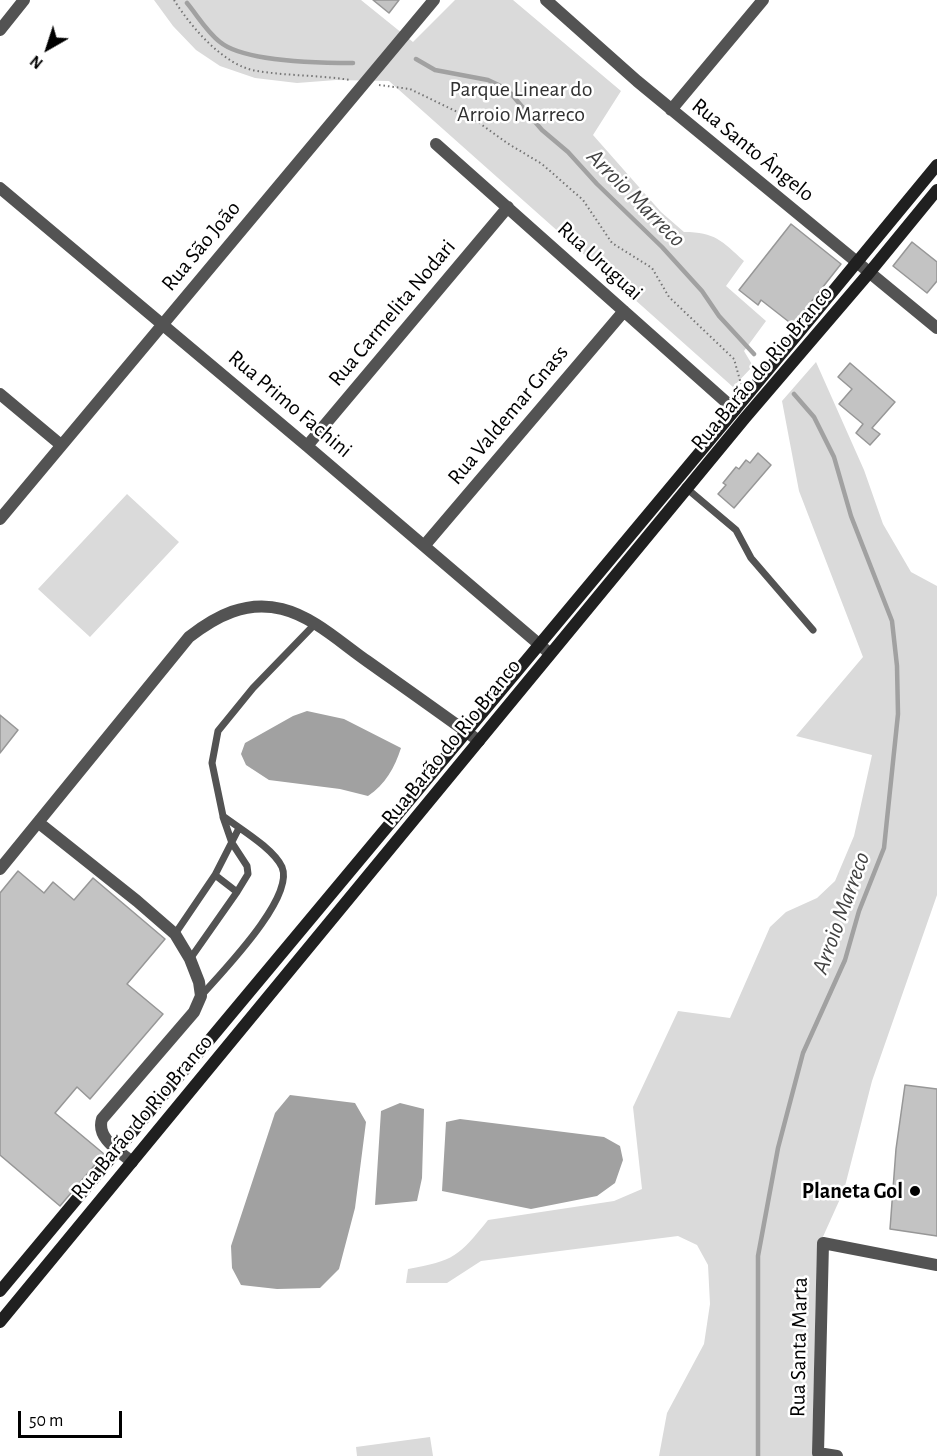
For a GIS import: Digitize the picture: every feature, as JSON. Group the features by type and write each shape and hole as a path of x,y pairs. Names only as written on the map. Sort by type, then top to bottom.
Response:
{"main road":[{"name":"Rua Barão do Rio Branco","path":"0,1291 937,165"},
{"name":"Rua Barão do Rio Branco","path":"0,1322 937,190"},
{"path":"798,334 810,343"},
{"path":"234,1011 248,1022"}],"street":[{"name":"Rua São João","path":"0,519 434,0"},
{"name":"Rua Santo Ângelo","path":"546,0 671,110 937,328"},
{"path":"671,110 763,0"},
{"path":"0,30 22,1"},
{"name":"Rua Uruguai","path":"436,144 735,410"},
{"name":"Rua Primo Fachini","path":"0,188 551,654"},
{"name":"Rua Carmelita Nodari","path":"307,446 508,207"},
{"name":"Rua Valdemar Gnass","path":"424,546 624,311"},
{"path":"0,394 61,444"},
{"path":"0,869 189,637 210,621 233,612 254,607 282,609 315,624 479,741"},
{"path":"39,823 175,934 190,959 199,982 201,996 194,1012 102,1119 101,1132 132,1162"},
{"name":"Rua Santa Marta","path":"837,1456 818,1453 823,1243 937,1265"}],"lane":[{"path":"676,480 736,530 751,558 813,630"},
{"path":"190,959 248,874 247,866 232,843 223,816 212,763 219,731 253,688 315,624"},
{"path":"201,996 241,951 278,901 283,888 283,869 271,852 223,816"},
{"path":"175,934 215,875 239,828"},
{"path":"215,875 237,892"}],"green space":[{"name":"Parque Linear do Arroio Marreco","path":"154,0 361,0 413,42 455,0 513,0 621,91 593,135 661,212 684,232 711,236 730,248 744,261 726,286 766,321 744,351 753,366 733,387 389,81 336,80 297,83 255,78 220,66 196,50 173,26"},
{"path":"816,362 864,470 883,524 911,572 937,586 937,895 872,1081 844,1190 817,1250 812,1456 659,1456 667,1413 704,1344 710,1304 708,1265 697,1245 678,1236 481,1261 447,1283 406,1283 408,1269 436,1263 454,1255 470,1242 488,1220 614,1201 642,1189 633,1107 678,1011 730,1018 770,927 786,912 817,898 835,881 854,836 872,755 796,736 863,657 799,491 782,401"},
{"path":"127,494 179,542 90,637 38,589"},
{"path":"430,1437 433,1456 357,1456 356,1447"}],"shaded area":[{"path":"307,711 344,719 401,748 389,775 374,792 368,796 340,789 269,780 246,765 241,754 245,743 293,716"},
{"path":"290,1095 355,1103 366,1122 355,1208 339,1269 320,1288 277,1289 241,1285 232,1268 231,1246 275,1113"},
{"path":"400,1103 424,1109 422,1178 417,1201 375,1205 381,1111"},
{"path":"460,1119 604,1137 620,1146 623,1160 615,1183 597,1196 531,1209 442,1191 446,1122"}],"building":[{"path":"373,0 399,0 389,13"},
{"path":"791,224 841,264 793,325 761,300 758,305 739,290"},
{"path":"912,242 937,262 937,281 927,293 893,266"},
{"path":"850,363 895,402 872,428 880,434 870,445 856,433 863,424 839,404 852,389 838,377"},
{"path":"758,453 771,465 734,508 718,494 726,485 723,483 736,467 739,469 746,460 750,463"},
{"path":"0,715 18,730 0,753"},
{"path":"18,871 44,893 53,882 74,900 93,878 165,939 127,984 163,1014 90,1099 77,1087 55,1113 104,1154 60,1206 0,1155 0,893"},
{"name":"Planeta Gol","path":"905,1085 937,1089 937,1236 890,1229 896,1149"}],"waterway":[{"name":"Arroio Marreco","path":"187,3 211,33 231,49 284,60 353,63"},
{"name":"Arroio Marreco","path":"416,59 435,70 488,80 507,89 542,130 568,152 597,184 662,247 754,354"},
{"name":"Arroio Marreco","path":"758,1456 758,1256 778,1148 803,1053 845,960 859,911 884,848 898,714 897,666 892,621 851,516 834,457 814,417 794,394"}],"place":[{"name":"Planeta Gol","path":"915,1191"}]}
